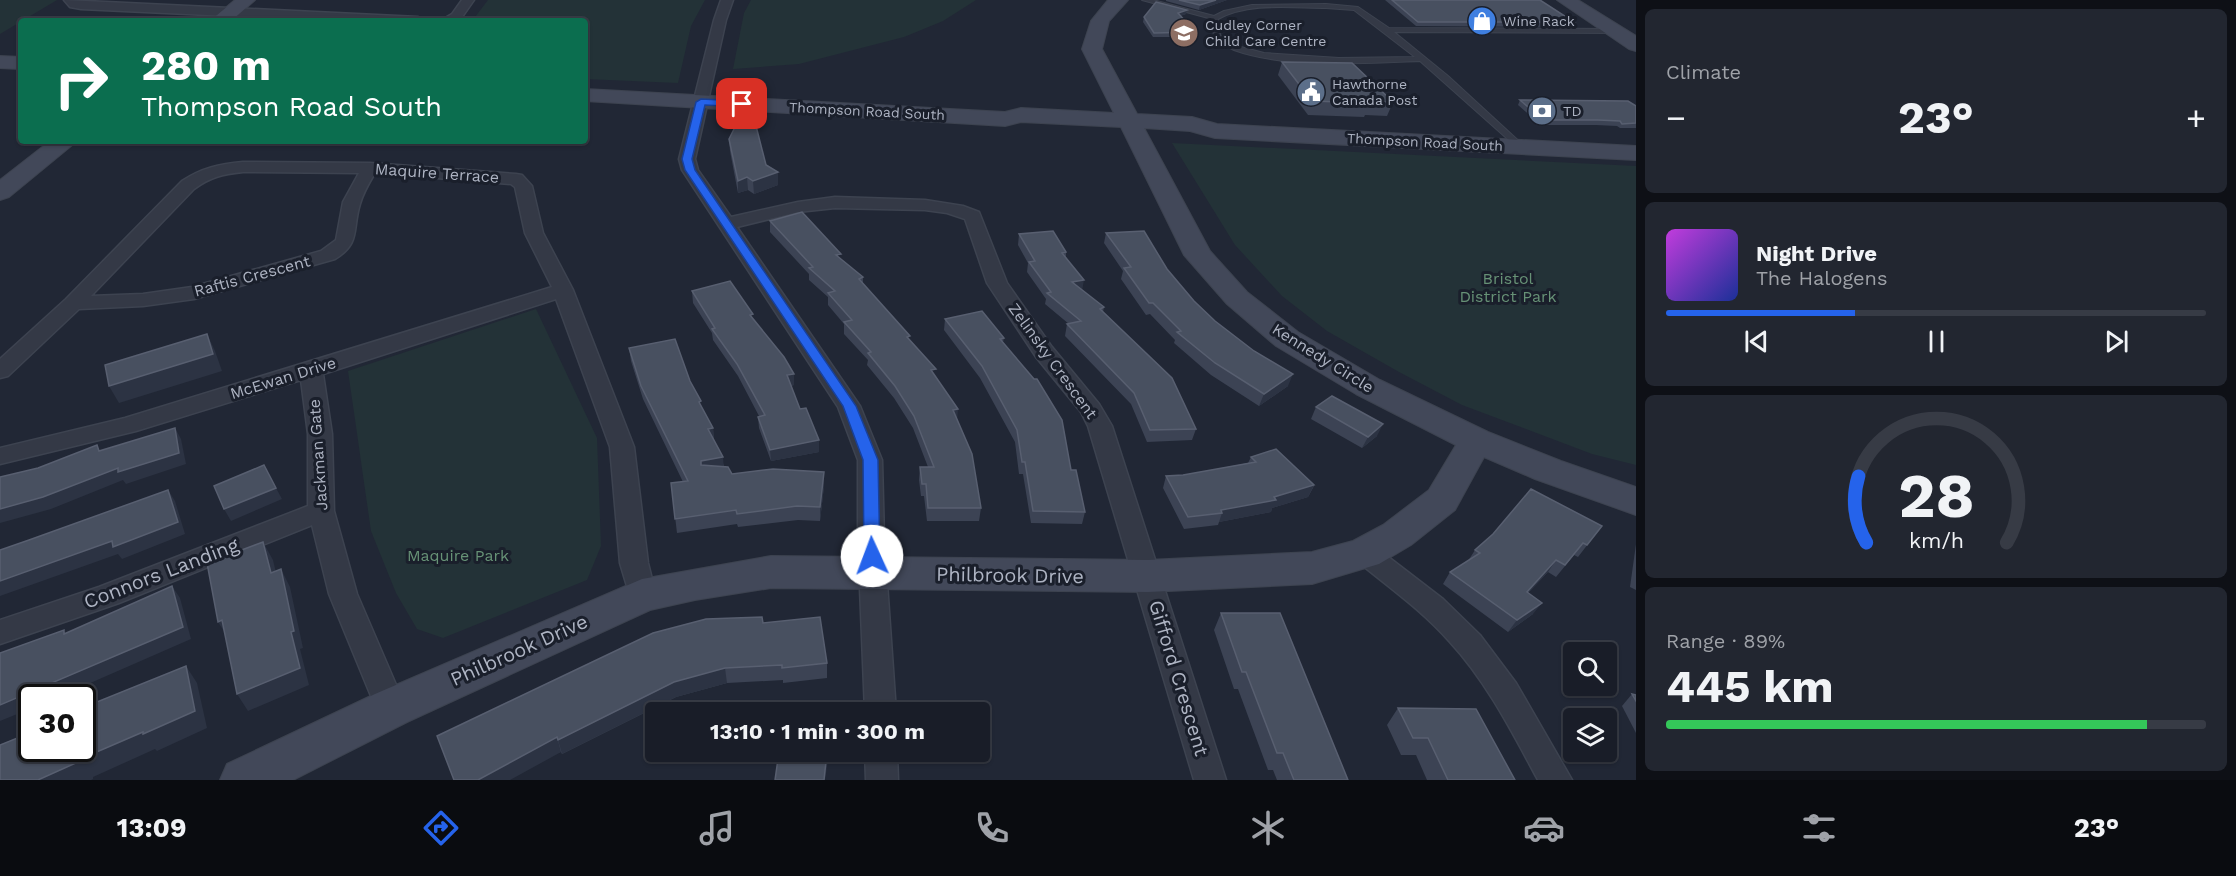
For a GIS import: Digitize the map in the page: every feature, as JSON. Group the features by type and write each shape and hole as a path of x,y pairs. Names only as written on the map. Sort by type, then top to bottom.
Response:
{"street":[{"path":"70,0 81,5 224,17 272,18"},
{"path":"224,17 246,0"},
{"path":"454,18 468,0"},
{"path":"727,0 720,20 687,159 690,170 849,406 860,431 870,460 879,702"},
{"name":"Kennedy Circle","path":"1119,0 1103,14 1096,30 1092,49 1198,255 1237,298 1287,339 1368,387 1476,440 1548,470 1636,501"},
{"path":"1566,0 1636,45"},
{"path":"1596,0 1636,26"},
{"path":"0,62 18,63"},
{"name":"Thompson Road South","path":"588,95 1005,119 1019,125 1133,126 1201,135 1215,131 1636,153"},
{"path":"0,192 61,144"},
{"name":"Maquire Terrace","path":"0,371 73,303 188,185 201,176 219,169 243,167 370,168 516,179 522,186 534,233 563,290 622,447 634,563 642,595"},
{"name":"Raftis Crescent","path":"73,303 142,300 194,293 328,255 342,248 348,236 350,205 370,168"},
{"name":"Zelinsky Crescent","path":"726,224 824,203 914,205 968,211 976,221 997,283 1044,352 1091,409 1100,426 1148,576"},
{"name":"McEwan Drive","path":"0,456 128,425 563,290"},
{"name":"Jackman Gate","path":"311,370 320,434 321,511 343,594 391,708"},
{"name":"Philbrook Drive","path":"244,780 391,708 642,595 771,572 1148,576 1312,568 1365,553 1397,535 1442,500 1476,440"},
{"name":"Connors Landing","path":"0,632 109,594 321,511"},
{"path":"1365,553 1435,610 1469,643 1506,694 1556,780"},
{"name":"Gifford Crescent","path":"1148,576 1210,780"},
{"path":"881,762 882,780"}],"lane":[{"path":"1145,0 1215,18"},
{"path":"1422,59 1287,60 1268,57 1236,48 1219,38 1212,24 1215,18 1226,12 1252,7 1349,7 1365,13 1422,59 1521,147"},
{"path":"1387,30 1614,31"}],"green space":[{"path":"0,0 57,0 27,18 18,18 18,23 0,34"},
{"path":"488,0 705,0 691,26 678,83 588,79 588,18 474,18"},
{"path":"751,0 976,0 943,21 904,37 799,64 733,69 744,13"},
{"name":"Bristol District Park","path":"1172,143 1636,166 1636,465 1592,454 1462,405 1327,331 1282,296 1235,245"},
{"name":"Maquire Park","path":"536,309 597,438 601,546 587,580 443,638 417,629 396,593 371,531 348,371"}],"building":[{"path":"1179,0 1216,0 1200,5"},
{"path":"1392,0 1540,0 1574,22 1418,22"},
{"path":"1156,2 1187,10 1178,13 1195,32 1154,33 1144,17"},
{"path":"1282,62 1352,63 1393,102 1312,101"},
{"path":"1520,100 1628,101 1636,106 1636,123 1543,120"},
{"path":"738,121 755,122 766,165 778,172 753,181 747,177 738,181 729,139"},
{"path":"802,212 841,254 836,255 863,277 859,279 936,369 931,370 958,409 953,410 972,454 981,508 928,508 926,484 922,484 920,467 934,467 914,416 895,386 868,353 871,352 844,322 852,320 828,293 835,291 809,268 813,267 770,221"},
{"path":"1053,231 1066,252 1062,253 1084,280 1072,282 1104,307 1100,309 1172,378 1196,429 1150,430 1134,393 1067,324 1081,321 1047,293 1051,292 1029,262 1035,261 1019,234"},
{"path":"1144,231 1167,269 1194,301 1215,321 1254,351 1293,374 1264,394 1215,363 1177,332 1181,331 1153,303 1149,303 1124,268 1131,267 1106,233"},
{"path":"730,281 753,314 750,315 784,357 794,374 787,375 800,409 806,408 819,440 770,450 758,417 765,415 737,364 712,329 715,328 692,291"},
{"path":"982,311 1004,338 1000,339 1034,379 1037,379 1062,420 1071,470 1076,470 1085,512 1033,511 1017,430 982,366 945,319"},
{"path":"207,334 213,354 109,386 105,365"},
{"path":"675,339 690,381 713,428 708,429 723,457 701,461 701,465 728,467 732,474 773,469 824,472 820,507 797,506 737,514 736,510 675,519 671,483 688,481 641,386 629,348"},
{"path":"1332,396 1383,424 1368,437 1316,407"},
{"path":"175,428 179,453 118,472 118,468 43,497 0,509 0,477 38,468 97,445 99,451"},
{"path":"1276,449 1314,485 1274,497 1276,500 1221,510 1222,513 1188,517 1166,476 1256,462 1251,457"},
{"path":"264,465 276,488 224,509 214,486"},
{"path":"1531,489 1602,526 1587,545 1583,543 1565,565 1556,560 1527,592 1542,603 1517,620 1450,572 1480,553 1475,550 1493,534"},
{"path":"168,490 178,522 113,547 112,541 0,581 0,550"},
{"path":"263,542 271,573 281,569 294,631 291,632 300,668 237,694 222,620 218,622 207,563"},
{"path":"172,586 183,627 49,684 18,684 18,697 0,705 0,653 64,630 64,634"},
{"path":"1221,613 1280,613 1348,780 1294,780 1283,753 1277,753 1246,672 1242,672"},
{"path":"762,617 763,623 820,617 827,663 782,668 782,665 725,668 674,682 558,740 557,737 478,780 454,780 437,736 653,633 706,619"},
{"path":"186,666 195,711 96,752 96,702"},
{"path":"1398,708 1476,709 1515,780 1448,780 1428,738 1413,738"},
{"path":"18,738 18,762 78,762 38,780 0,780 0,745"},
{"path":"778,762 826,762 824,780 775,780"}],"place":[{"name":"Wine Rack","path":"1482,21"},
{"name":"Cudley Corner Child Care Centre","path":"1184,33"},
{"name":"Hawthorne Canada Post","path":"1311,92"},
{"name":"TD","path":"1542,111"}],"route":[{"path":"742,104 701,102 687,159 690,170 849,406 870,460 872,556"}]}
